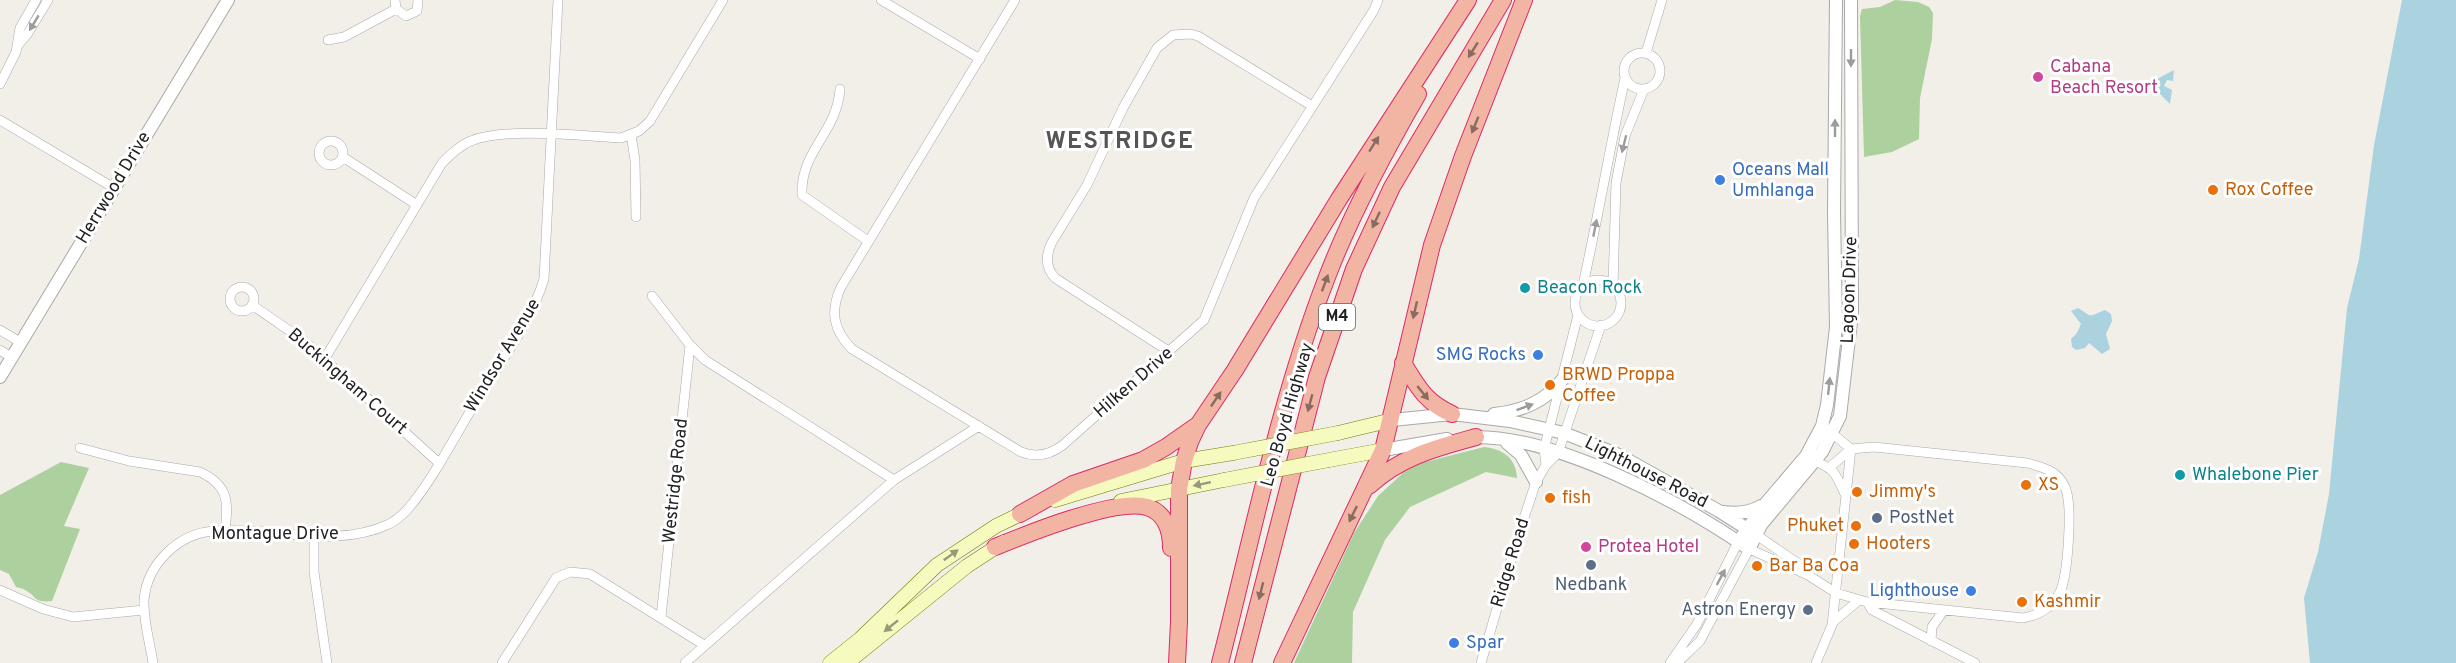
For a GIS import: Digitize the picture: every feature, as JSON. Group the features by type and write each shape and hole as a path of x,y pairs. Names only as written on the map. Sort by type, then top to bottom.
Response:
{"highway":[{"path":"1175,663 1179,622 1179,489 1184,461 1198,425 1235,370 1358,169 1468,0"},
{"name":"Leo Boyd Highway","path":"1220,663 1290,390 1327,276 1380,162 1418,95 1479,0"},
{"name":"Leo Boyd Highway","path":"1243,663 1317,377 1354,270 1392,187 1503,0"},
{"path":"1282,663 1383,450 1432,245 1463,156 1524,0"},
{"path":"1403,363 1427,399 1452,414"},
{"path":"1020,513 1073,484 1143,460 1167,447 1198,425"},
{"path":"1364,491 1380,476 1406,459 1428,450 1476,437"},
{"path":"995,547 1067,520 1133,506 1153,510 1166,523 1171,537 1175,663"}],"main road":[{"path":"830,663 860,639 937,565 974,539 1020,513 1095,487 1184,461 1338,433 1392,420"},
{"path":"847,663 967,566 995,547 1033,528 1073,513 1179,489 1383,450"}],"street":[{"path":"0,84 12,64 20,28 36,0"},
{"path":"18,45 48,0"},
{"name":"Herrwood Drive","path":"0,377 228,0"},
{"path":"328,40 344,37 396,5 402,15 410,16 417,11 418,0"},
{"name":"Windsor Avenue","path":"439,463 540,294 546,257 558,0"},
{"path":"324,360 442,163 454,151 471,141 496,135 621,138 639,131 656,112 723,0"},
{"path":"881,0 980,59"},
{"name":"Hilken Drive","path":"1015,0 868,241 836,298 834,318 842,339 852,349 1028,455 1037,456 1054,452 1198,327 1208,314 1254,198 1374,10 1378,0"},
{"path":"1646,53 1662,0"},
{"name":"Lagoon Drive","path":"1828,430 1831,365 1836,327 1834,212 1836,0"},
{"name":"Lagoon Drive","path":"1751,531 1811,458 1828,430 1840,416 1852,313 1851,0"},
{"path":"1170,352 1055,278 1048,267 1052,242 1087,184 1122,108 1157,48 1173,35 1190,34 1198,36 1312,106"},
{"path":"1546,465 1544,449 1578,315 1575,302 1583,285 1625,78 1624,67 1635,54 1646,53 1656,58 1660,69 1658,80 1650,87 1644,89 1633,87 1625,78"},
{"path":"1613,286 1616,183 1625,136 1644,89"},
{"path":"840,90 835,117 804,170 802,195 868,241"},
{"path":"0,120 114,188"},
{"path":"631,135 636,217"},
{"path":"343,157 417,205"},
{"path":"1834,212 1852,212"},
{"path":"1836,276 1851,276"},
{"path":"1578,315 1588,323 1600,325 1612,320 1619,309 1620,297 1613,286 1601,280 1583,285"},
{"path":"652,296 690,345 705,360 894,480"},
{"name":"Buckingham Court","path":"252,305 303,340 439,463"},
{"path":"1558,453 1600,325"},
{"path":"0,330 20,342"},
{"name":"Westridge Road","path":"661,617 690,345"},
{"path":"0,350 11,357"},
{"path":"1831,365 1846,366"},
{"path":"1478,416 1527,408 1549,394 1563,379"},
{"name":"Lighthouse Road","path":"1392,420 1452,414 1478,416 1564,433 1619,455 1719,511 1803,567 1808,575"},
{"path":"685,663 894,480 979,426"},
{"path":"1828,430 1851,449"},
{"name":"Lighthouse Road","path":"1383,450 1476,437 1500,438 1558,453 1604,470 1650,491 1744,546 1808,575 1836,593 1863,601"},
{"path":"1500,438 1521,455 1536,482"},
{"path":"1830,467 1851,449 1874,447 2027,463 2051,470 2065,485 2069,512 2067,547 2060,592 2042,612 2024,618 1863,601 1840,614 1832,623"},
{"path":"80,448 129,461 200,472 208,476 222,488 226,495 228,506 225,531"},
{"path":"1816,663 1827,642 1832,623 1851,449"},
{"name":"Ridge Road","path":"1481,663 1536,482 1546,465 1558,453"},
{"path":"1811,458 1835,472 1845,494"},
{"name":"Lagoon Drive","path":"1744,546 1766,503 1811,458"},
{"name":"Montague Drive","path":"153,663 144,598 151,575 165,555 182,541 212,531 314,537 350,534 390,524 408,509 439,463"},
{"path":"1719,511 1749,512 1766,503"},
{"path":"314,537 314,572 327,663"},
{"path":"1670,663 1697,624 1744,546"},
{"path":"1677,663 1700,641 1744,546"},
{"path":"502,663 553,582 564,574 574,572 590,574 704,645"},
{"path":"0,590 43,609 73,617 144,610"},
{"path":"1863,601 1872,610 1975,663"},
{"path":"1931,641 1932,627 1944,610"}],"green space":[{"path":"1895,0 1918,2 1929,7 1933,13 1932,39 1920,98 1919,139 1892,152 1864,157 1860,16 1862,9 1880,7"},
{"path":"1484,447 1507,455 1514,465 1517,478 1486,472 1410,507 1385,540 1353,612 1352,663 1294,663 1354,533 1378,496 1404,472 1421,463"},
{"path":"61,462 89,468 64,526 80,529 52,601 42,601 24,589 16,587 9,574 0,570 0,495"}],"water":[{"path":"2402,0 2456,0 2456,663 2310,663 2304,598 2318,552 2329,494 2347,308 2359,259 2374,145"},
{"path":"2174,70 2173,81 2167,80 2164,86 2172,90 2170,104 2154,88 2155,80"},
{"path":"2078,308 2091,315 2105,310 2111,314 2112,321 2106,334 2110,349 2102,354 2089,343 2085,348 2076,350 2072,347 2071,339 2081,324 2071,311"}],"place":[{"name":"Cabana Beach Resort","path":"2038,77"},
{"name":"Oceans Mall Umhlanga","path":"1720,180"},
{"name":"Rox Coffee","path":"2213,190"},
{"name":"Beacon Rock","path":"1525,288"},
{"name":"SMG Rocks","path":"1538,355"},
{"name":"BRWD Proppa Coffee","path":"1550,385"},
{"name":"Whalebone Pier","path":"2180,475"},
{"name":"XS","path":"2026,485"},
{"name":"Jimmy's","path":"1857,492"},
{"name":"fish","path":"1550,498"},
{"name":"PostNet","path":"1877,518"},
{"name":"Phuket","path":"1856,526"},
{"name":"Hooters","path":"1854,544"},
{"name":"Protea Hotel","path":"1586,547"},
{"name":"Nedbank","path":"1591,565"},
{"name":"Bar Ba Coa","path":"1757,566"},
{"name":"Lighthouse","path":"1971,591"},
{"name":"Kashmir","path":"2022,602"},
{"name":"Astron Energy","path":"1808,610"},
{"name":"Spar","path":"1454,643"}],"district":[{"name":"WESTRIDGE","path":"1120,142"}]}
